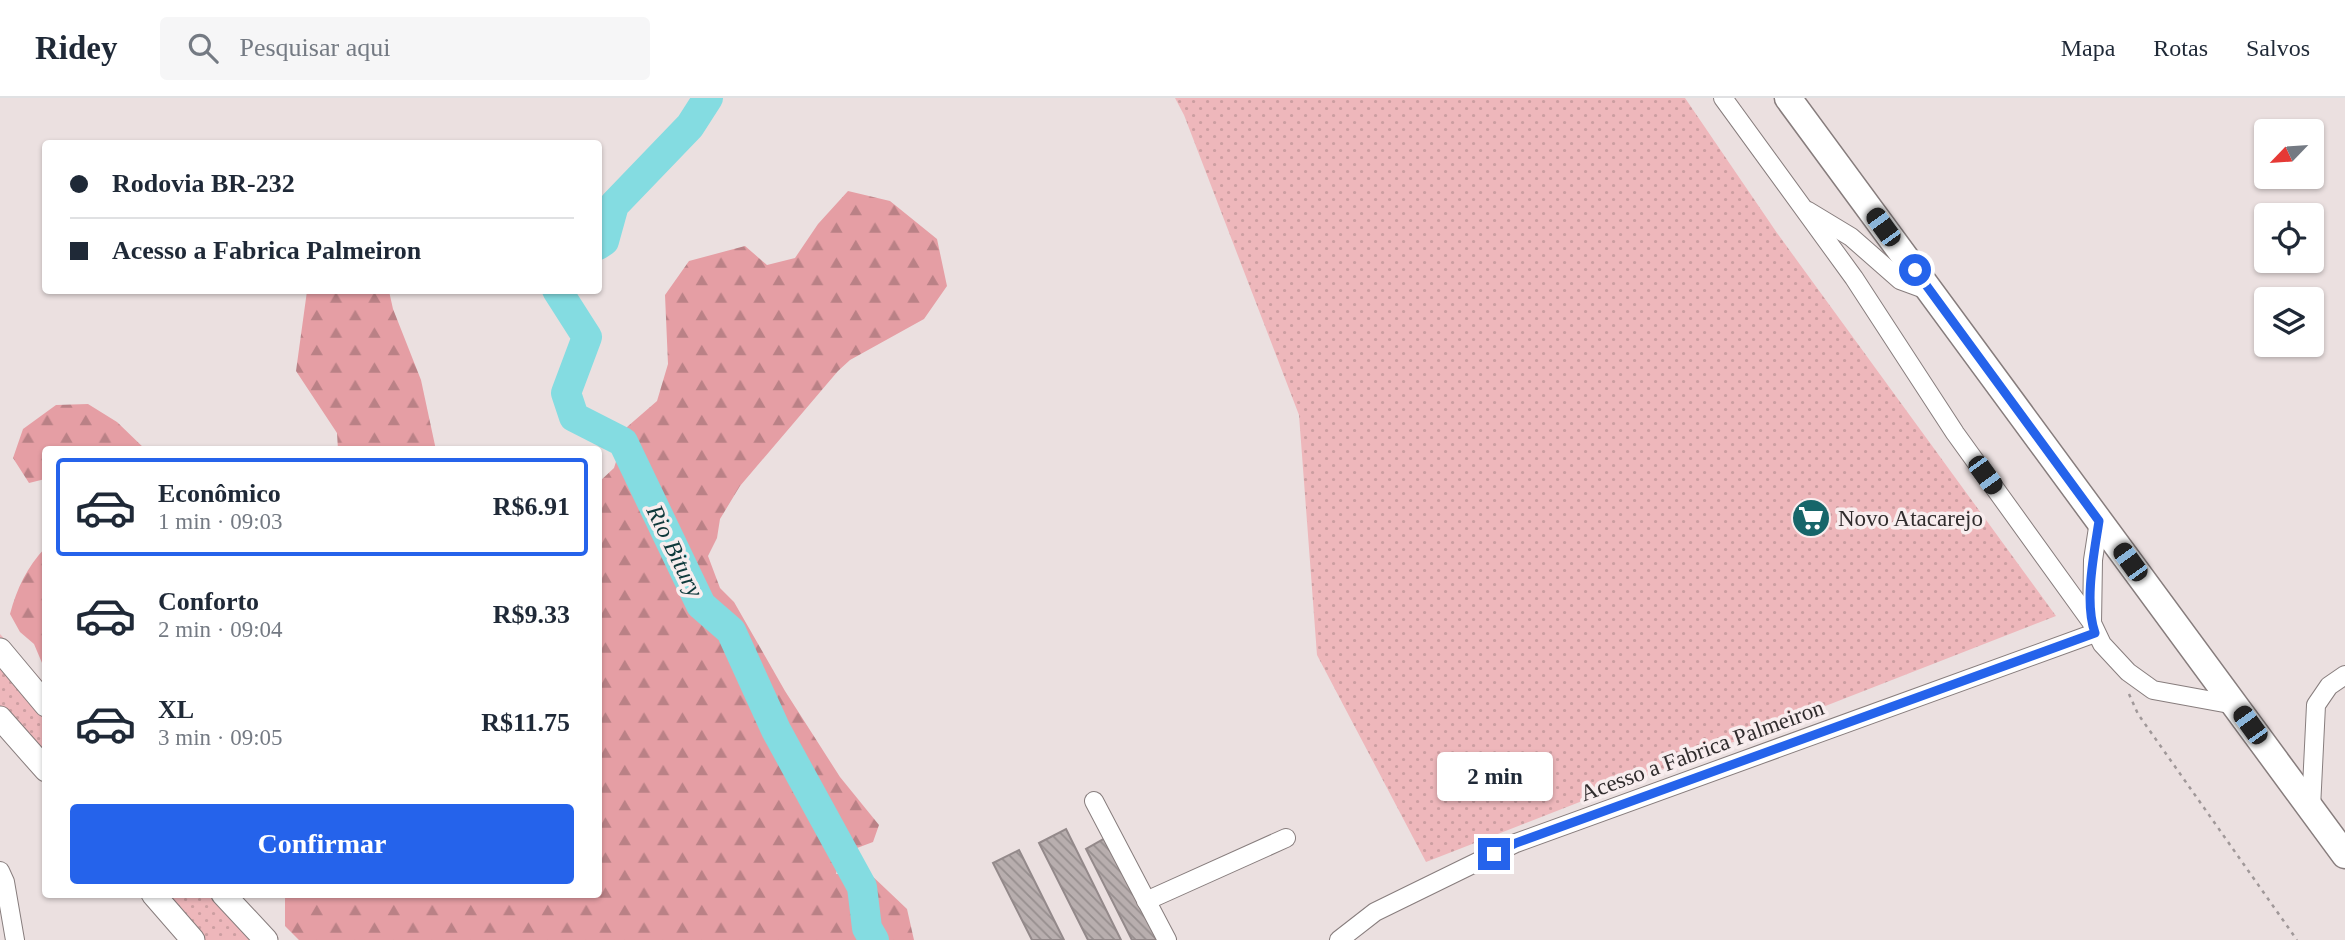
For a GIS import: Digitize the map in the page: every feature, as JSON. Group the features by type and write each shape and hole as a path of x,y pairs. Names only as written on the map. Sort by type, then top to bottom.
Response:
{"highway":[{"path":"1788,98 2345,855"}],"main road":[{"path":"0,650 42,700"},
{"path":"0,719 42,766"},
{"path":"156,898 193,940"},
{"path":"227,898 266,940"}],"street":[{"path":"1726,100 1854,278 1955,433 2106,650 2127,672 2153,690 2235,705"},
{"path":"1802,207 1851,237 1900,280 1930,291"},
{"path":"2093,628 2092,560 2099,521"},
{"name":"Acesso a Fabrica Palmeiron","path":"1339,940 1375,912 1516,843 2093,628"},
{"path":"2311,808 2316,705 2329,686 2345,675"},
{"path":"1094,801 1167,940"},
{"path":"1146,901 1286,838"},
{"path":"0,871 5,882 15,940"}],"path":[{"path":"2127,690 2138,714 2297,940"}],"shaded area":[{"path":"1175,98 1685,98 1777,233 2056,616 1426,862 1317,655 1299,415 1184,115"},
{"path":"0,634 42,681 42,767 0,718"},
{"path":"156,898 243,898 257,916 257,940 193,940"}],"green space":[{"path":"848,191 890,201 937,239 947,286 924,319 850,360 838,371 740,486 720,519 717,538 708,556 720,588 734,602 785,691 840,777 879,825 873,842 841,854 836,874 868,872 907,909 914,940 299,940 285,926 285,898 602,898 602,479 614,468 627,427 657,401 668,364 665,295 689,261 745,246 767,265 795,258 818,224"},
{"path":"307,294 390,294 421,380 435,446 338,446 337,433 296,371"},
{"path":"88,404 117,422 142,446 42,446 42,480 29,483 13,458 23,429 56,405"},
{"path":"42,552 42,663 34,644 20,632 10,614 23,578"}],"building":[{"path":"1066,829 1121,940 1088,940 1039,843"},
{"path":"1109,836 1162,940 1132,940 1086,849"},
{"path":"1019,850 1064,940 1032,940 993,863"}],"waterway":[{"name":"Rio Bitury","path":"602,242 614,205 690,126 708,98"},
{"name":"Rio Bitury","path":"560,294 587,337 566,393 574,417 623,442 701,605 731,631 776,730 862,887 867,928 874,940"}],"place":[{"name":"Novo Atacarejo","path":"1811,518"}],"route":[{"path":"1494,854 1516,843 2095,633 2092,623 2092,560 2099,521 1915,270"}]}
